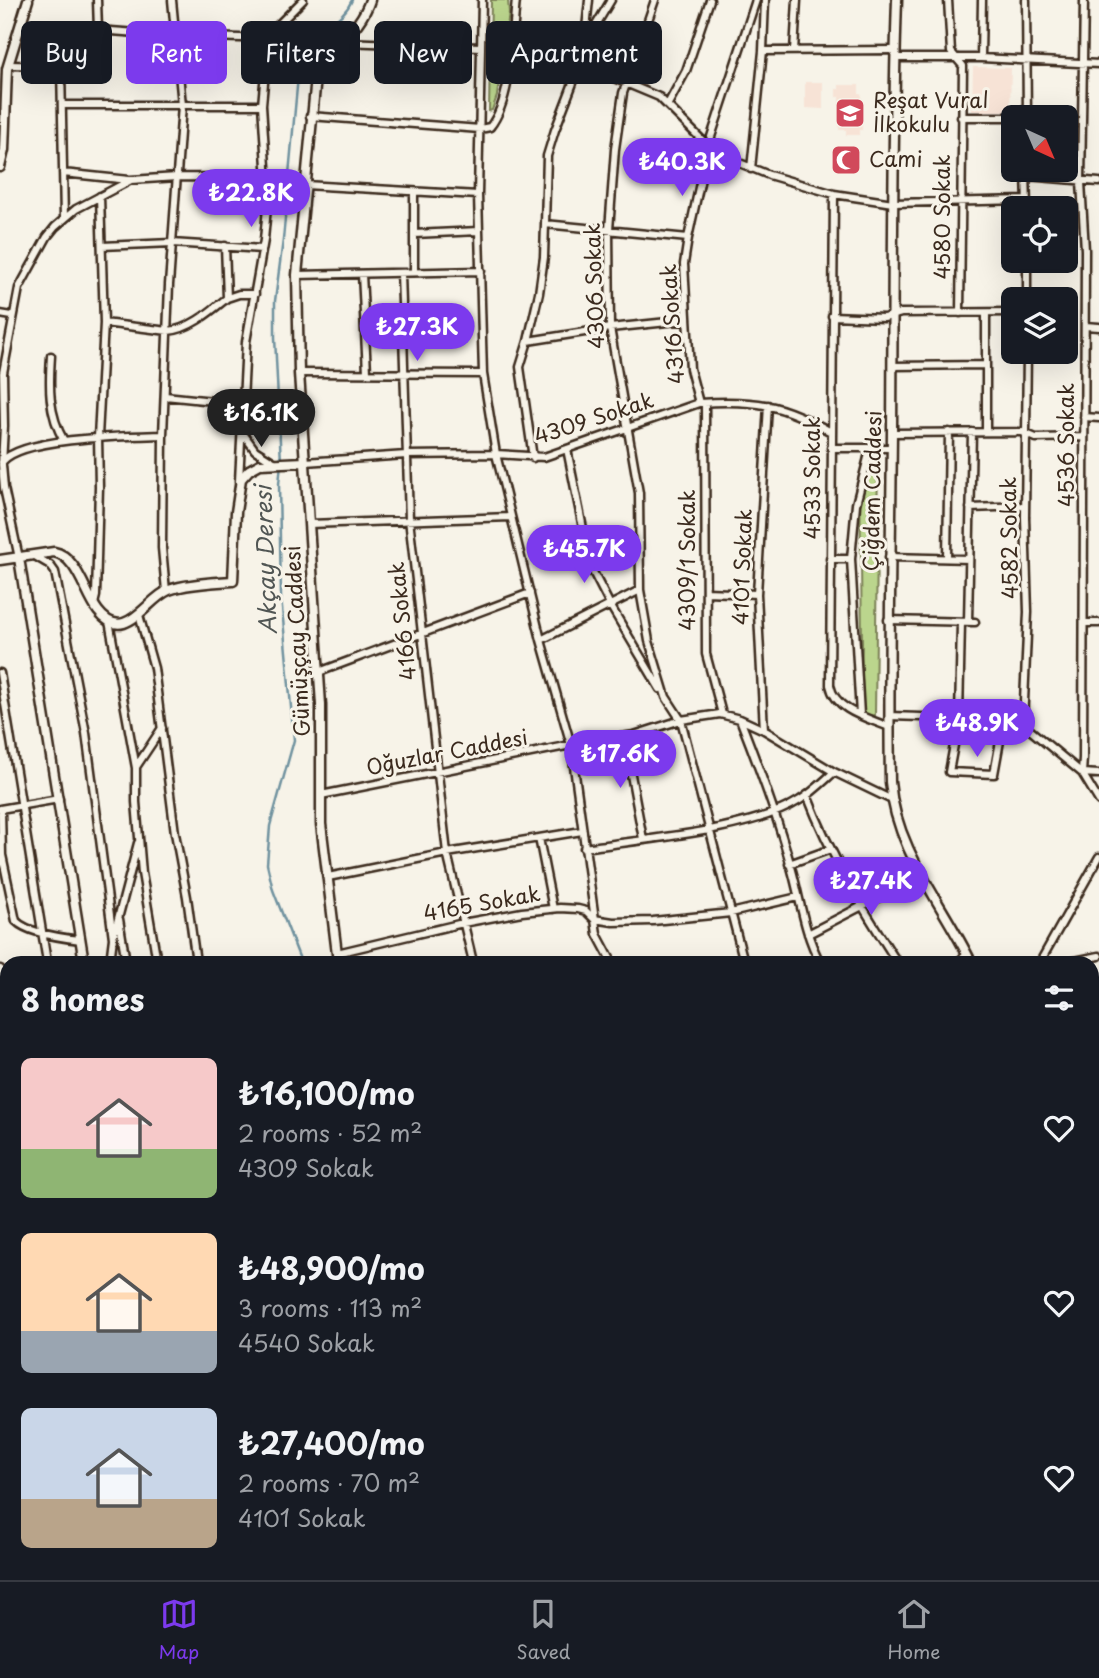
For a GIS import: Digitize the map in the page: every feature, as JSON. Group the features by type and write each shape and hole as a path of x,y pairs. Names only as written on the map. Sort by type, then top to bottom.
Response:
{"street":[{"path":"0,167 4,150 5,67 29,0"},
{"path":"97,0 98,21"},
{"path":"172,0 174,21"},
{"path":"282,21 303,0"},
{"name":"Gümüşçay Caddesi","path":"360,21 370,0"},
{"path":"482,0 478,195 483,374 496,454 541,640 571,746 594,919 597,934 609,956"},
{"path":"310,116 480,129 493,124 505,92 516,0"},
{"path":"586,21 589,0"},
{"path":"598,21 611,0"},
{"name":"4306 Sokak","path":"647,21 655,0"},
{"path":"668,104 686,71 710,0"},
{"name":"4316 Sokak","path":"702,403 690,369 684,264 708,146 756,0"},
{"path":"751,169 763,51 765,0"},
{"path":"794,51 797,0"},
{"name":"Çiğdem Caddesi","path":"897,0 888,620 892,800 899,830 968,956"},
{"name":"4580 Sokak","path":"948,0 950,52 963,66 960,313"},
{"path":"981,58 982,0"},
{"path":"1026,0 1027,105"},
{"name":"4536 Sokak","path":"1082,773 1085,250 1081,182 1084,0"},
{"path":"360,43 481,47"},
{"path":"763,51 895,54 1099,64"},
{"path":"62,84 64,219"},
{"path":"166,591 162,548 163,435 182,106 180,84"},
{"path":"109,621 128,621 139,615 166,591 184,586 233,581 246,342 268,197 262,106 264,84"},
{"name":"Gümüşçay Caddesi","path":"315,84 298,275 299,373 319,673 321,824 337,956"},
{"path":"533,458 520,367 539,293 547,156 572,84"},
{"name":"4306 Sokak","path":"625,84 615,149 609,230 610,328 639,493 640,590 649,642 666,697"},
{"path":"627,84 659,97 708,146 751,169 834,194 893,202 1001,201"},
{"path":"62,105 262,106"},
{"path":"961,117 1001,117"},
{"path":"63,173 131,180 177,177 267,178"},
{"path":"83,956 19,558 4,488 1,462 4,426 3,373 12,316 23,280 47,237 64,219 131,180"},
{"path":"1078,180 1099,182"},
{"path":"305,185 478,195"},
{"path":"414,193 414,272"},
{"name":"4533 Sokak","path":"834,194 830,685 831,693 841,704 889,727"},
{"path":"94,604 104,323 100,196"},
{"path":"545,224 688,238"},
{"path":"414,234 479,231"},
{"path":"102,246 172,243 262,249"},
{"path":"225,246 228,298"},
{"path":"298,275 481,271"},
{"name":"4166 Sokak","path":"401,273 409,519 447,853 471,956"},
{"path":"362,275 367,372"},
{"path":"104,323 177,330 198,320 228,298 239,294 255,294"},
{"path":"832,316 884,318 901,313 1001,312"},
{"path":"986,313 986,432"},
{"path":"0,314 12,316"},
{"path":"528,341 610,328 687,320"},
{"path":"1085,326 1099,327"},
{"path":"51,356 49,389 52,412 64,441"},
{"name":"4582 Sokak","path":"1024,724 1028,612 1025,506 1027,364"},
{"path":"892,366 985,365"},
{"path":"299,373 483,374"},
{"path":"165,396 242,404"},
{"name":"4309 Sokak","path":"239,481 254,467 276,463 406,455 496,454 544,457 702,403 768,405 800,415 831,432"},
{"name":"4309/1 Sokak","path":"702,403 706,654 722,714"},
{"name":"4101 Sokak","path":"764,730 757,594 768,405"},
{"path":"1084,417 1099,418"},
{"path":"241,431 255,450 276,463"},
{"path":"947,558 949,432"},
{"path":"972,432 968,622 959,718 949,772 994,774 1004,719"},
{"path":"892,433 1022,432 1036,438 1084,437"},
{"path":"1,462 8,454 64,441 163,435"},
{"path":"831,448 892,448"},
{"path":"567,449 591,568 610,605 681,720 742,956"},
{"path":"860,715 851,559 856,504 870,450"},
{"path":"970,508 1025,506"},
{"path":"309,524 512,517"},
{"path":"0,560 54,552 62,555 77,574 94,604 109,621 136,768 142,873 156,956"},
{"path":"33,555 50,565 55,572 86,733 113,938"},
{"path":"889,557 969,559"},
{"path":"830,559 851,559"},
{"path":"541,640 640,590"},
{"path":"706,592 757,594"},
{"path":"319,673 530,593"},
{"path":"139,615 154,668 175,833 195,956"},
{"path":"888,620 968,622"},
{"path":"1084,623 1099,623"},
{"path":"0,673 46,956"},
{"name":"Oğuzlar Caddesi","path":"321,795 624,737 681,720 722,714 764,730 834,772 892,800"},
{"path":"889,716 1018,720 1082,773 1099,801"},
{"path":"740,719 763,775 808,934 817,956"},
{"path":"136,768 162,727"},
{"path":"624,737 643,839"},
{"path":"584,848 710,829 774,813 807,795 834,772"},
{"path":"1082,773 1099,775"},
{"path":"807,795 831,849 862,907 893,956"},
{"path":"59,799 1,809 2,855 16,920 27,928 55,937 81,940"},
{"path":"328,877 447,853 582,831"},
{"path":"111,956 139,838"},
{"path":"539,838 553,909"},
{"path":"789,864 831,849"},
{"path":"1043,956 1099,857"},
{"path":"808,934 922,875"},
{"name":"4165 Sokak","path":"337,953 522,912 578,909 586,911 594,919 613,922 653,921 731,913 798,897"},
{"path":"119,916 125,956"},
{"path":"0,1053 0,1070"}],"shaded area":[{"path":"973,67 1011,68 1010,105 1001,105 1001,111 972,111"},
{"path":"805,82 823,82 823,109 805,108"},
{"name":"Reşat Vural İlkokulu","path":"839,85 859,85 859,94 862,95 862,130 859,130 859,135 846,135 846,130 839,130 839,97 836,97 836,89 839,89"}],"green space":[{"path":"491,0 508,0 508,21 491,21"},
{"path":"489,84 499,84 492,110 489,111"},
{"path":"864,455 878,456 875,716 866,715 862,708 861,694 860,479"}],"waterway":[{"name":"Akçay Deresi","path":"299,956 273,890 267,864 270,826 294,740 281,597 281,463 275,301 298,76 313,40 349,7 352,0"}],"place":[{"name":"Reşat Vural İlkokulu","path":"850,113"},
{"name":"Cami","path":"846,160"}]}
